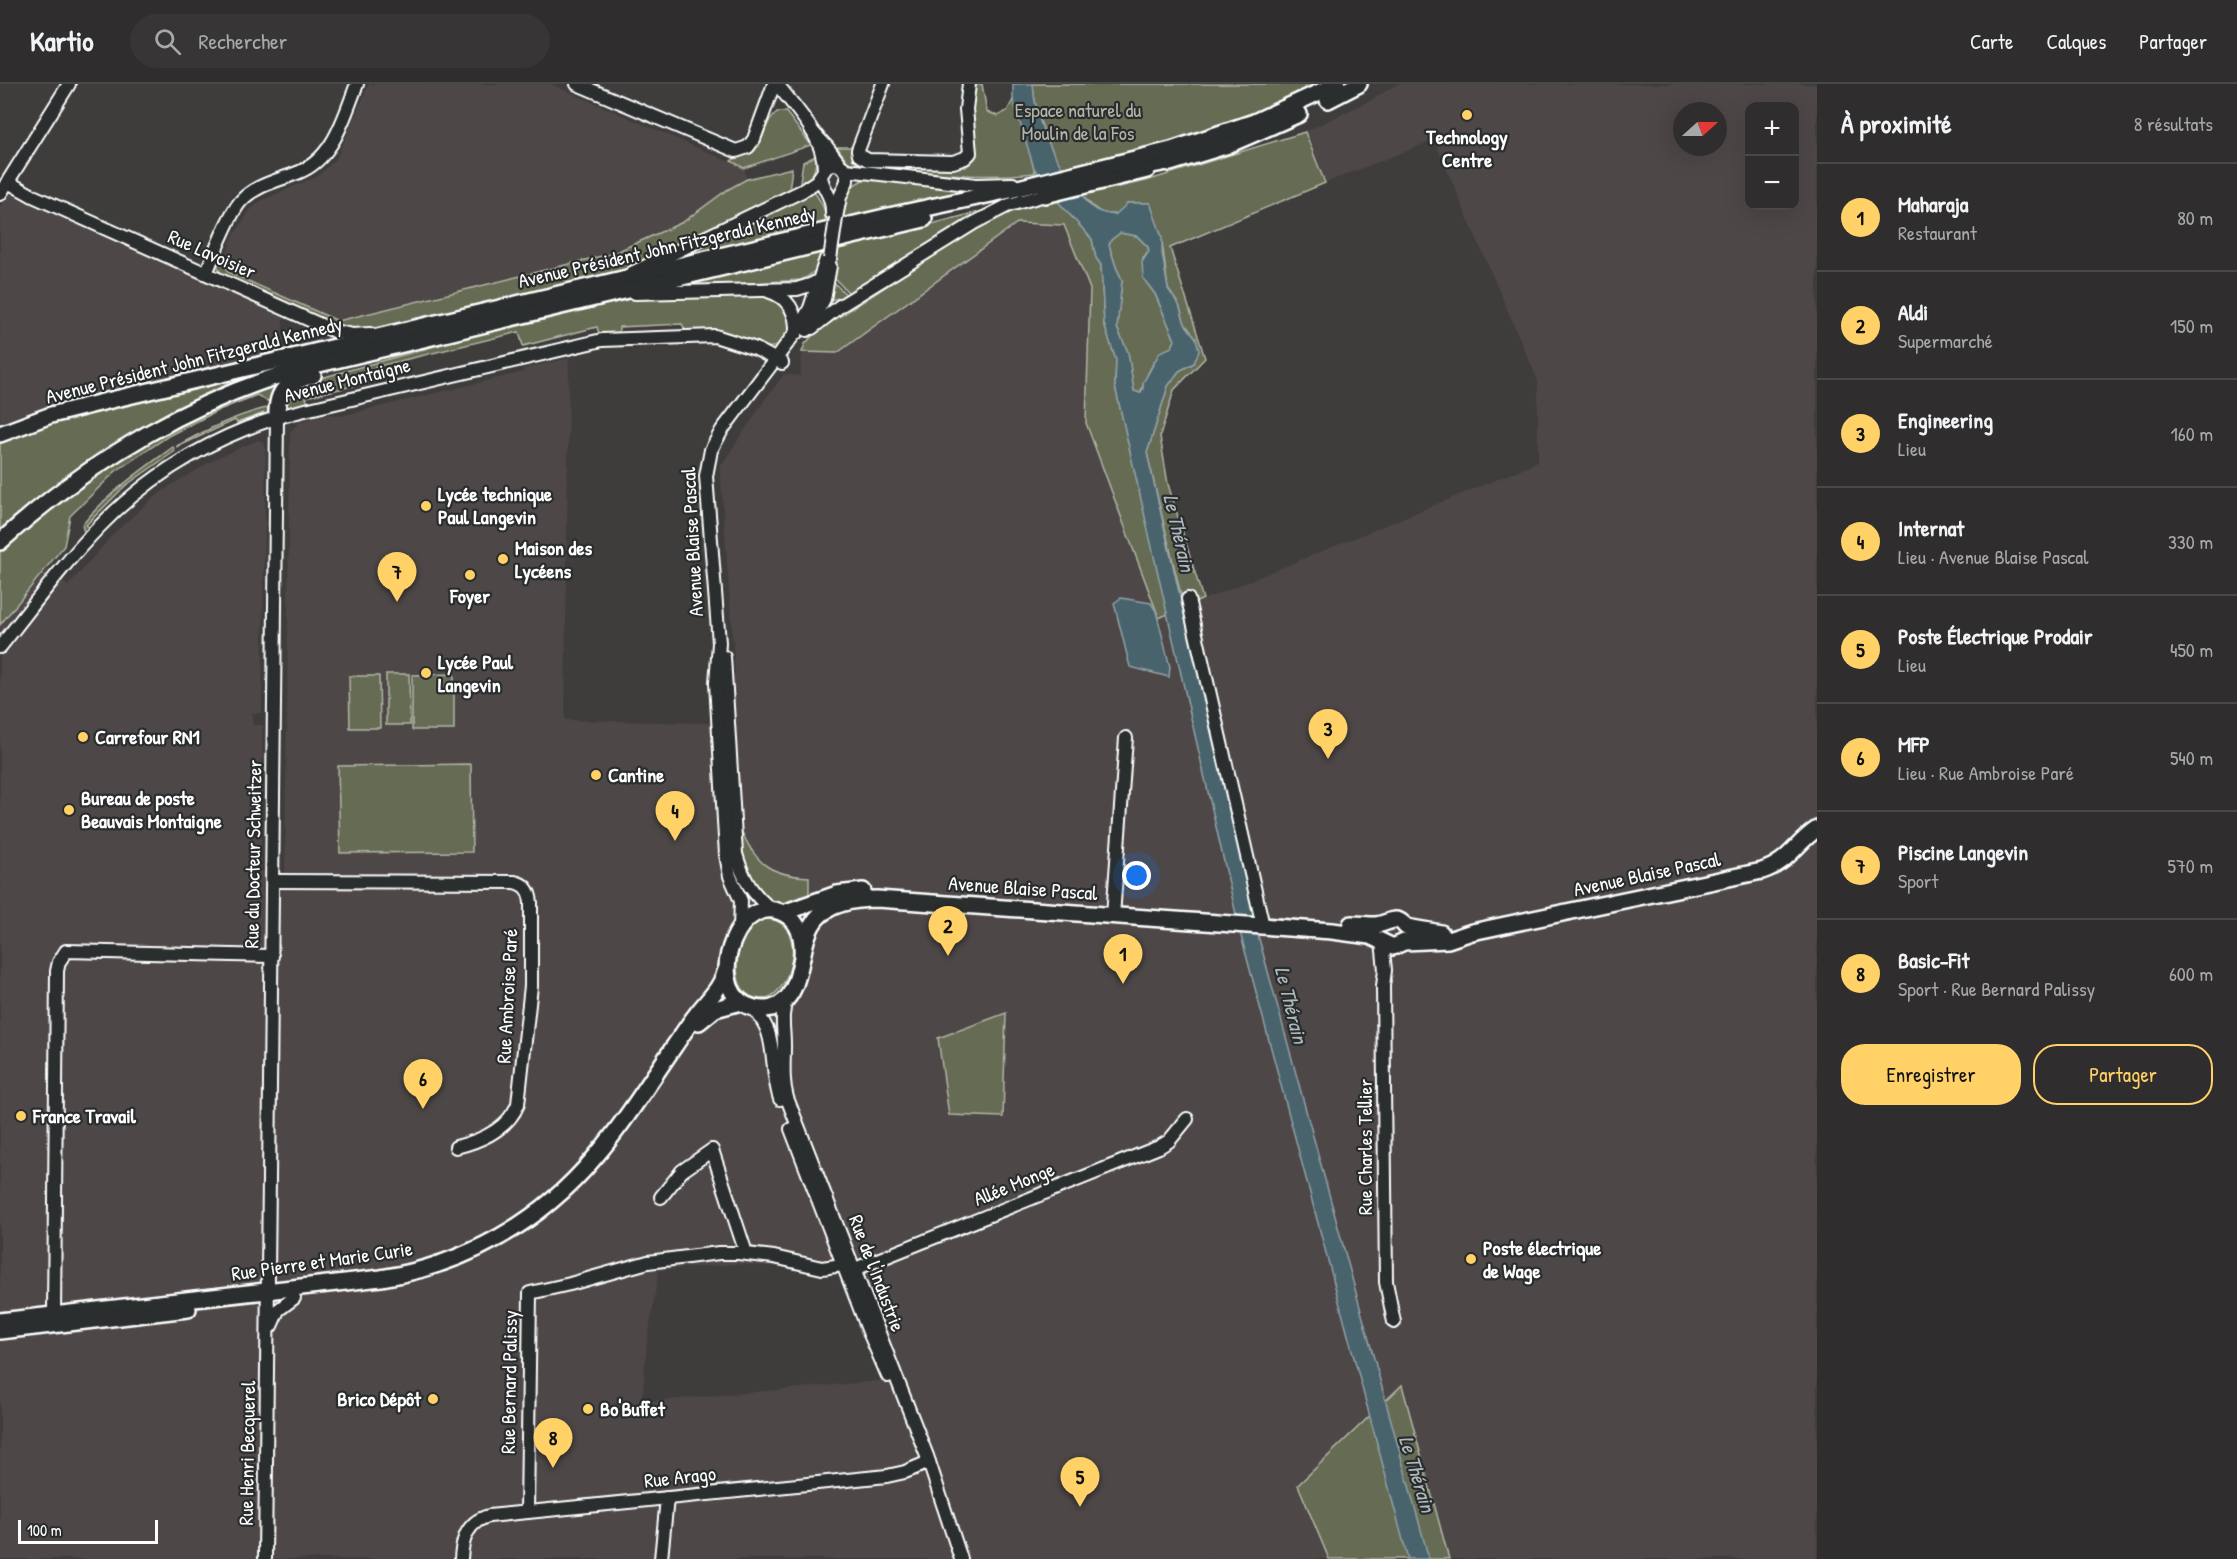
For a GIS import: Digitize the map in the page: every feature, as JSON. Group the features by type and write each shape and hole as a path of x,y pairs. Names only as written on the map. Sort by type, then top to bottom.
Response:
{"main road":[{"name":"Avenue Président John Fitzgerald Kennedy","path":"1073,181 1268,117 1337,84"},
{"name":"Avenue Président John Fitzgerald Kennedy","path":"0,542 53,498 110,457 159,428 210,402 259,381 1073,181 1178,160 1258,133 1359,84"},
{"name":"Avenue Président John Fitzgerald Kennedy","path":"0,434 64,412 889,216 1010,190 1041,189"},
{"path":"277,417 280,395 294,382 400,350 434,337"},
{"name":"Avenue Blaise Pascal","path":"1260,921 1351,933 1381,941 1391,947 1404,938 1442,941 1472,932 1762,871 1786,859 1817,829"},
{"name":"Avenue Blaise Pascal","path":"747,1005 733,994 729,984 728,963 733,940 740,927 753,915 777,912 837,894 861,891 923,892 1114,911"},
{"name":"Avenue Blaise Pascal","path":"787,998 798,977 809,930 816,919 833,907 856,900 877,899 1366,925 1383,924 1395,919 1402,922 1404,938"},
{"name":"Avenue Blaise Pascal","path":"777,912 792,919 799,931 802,957"},
{"path":"1381,941 1379,933 1383,924"},
{"name":"Rue Pierre et Marie Curie","path":"4,1327 268,1296 381,1278 413,1272 476,1250 524,1222 558,1195 596,1157 691,1022 719,988 728,963"},
{"path":"747,1005 771,1008 787,998"},
{"name":"Rue Pierre et Marie Curie","path":"268,1296 294,1298 369,1289 435,1273 483,1254 532,1226 574,1193 603,1163 638,1116 703,1019 720,1007 747,1005"}],"street":[{"path":"0,194 69,84"},
{"path":"206,273 241,201 264,185 307,169 324,154 335,137 357,84"},
{"path":"577,84 736,151 748,147 754,139 776,84"},
{"path":"776,84 844,169 847,179 845,185 836,190 826,188 821,182 821,149 812,131"},
{"path":"883,84 858,152 861,157 868,159 917,162 953,162 968,156 970,149 966,109 969,84"},
{"path":"618,280 802,191 832,164 859,173 1041,189"},
{"name":"Rue Lavoisier","path":"8,182 33,196 340,333 362,335 407,330"},
{"name":"Avenue Blaise Pascal","path":"799,335 824,271 834,218 845,185"},
{"name":"Avenue Blaise Pascal","path":"826,188 832,202 834,218"},
{"path":"764,290 777,294 788,302 795,317 799,335 840,306 983,217 1041,189"},
{"path":"824,271 818,292 823,302 831,306 840,306"},
{"path":"601,297 635,293 801,288 824,271"},
{"name":"Avenue Blaise Pascal","path":"740,927 741,901 729,870 726,846 716,683 719,643 706,469 711,450 722,430 779,361 823,302"},
{"name":"Avenue Montaigne","path":"0,646 92,535 140,489 210,445 277,417 602,340 711,336 756,349 779,361"},
{"name":"Avenue Blaise Pascal","path":"777,912 759,900 747,885 735,847 714,471 717,455 725,440 779,361"},
{"name":"Rue du Docteur Schweitzer","path":"268,1296 277,417"},
{"path":"1188,599 1260,921"},
{"path":"1114,911 1125,738"},
{"name":"Rue Ambroise Paré","path":"273,881 514,882 528,890 531,986 518,1104 510,1118 494,1132 479,1141 456,1147"},
{"path":"1385,970 1404,938"},
{"name":"Rue Charles Tellier","path":"1381,941 1385,970 1383,986 1386,1282 1394,1322"},
{"path":"58,1319 57,971 66,951 272,956"},
{"name":"Rue de l'Industrie","path":"787,998 782,1016 786,1093 849,1267"},
{"name":"Rue de l'Industrie","path":"747,1005 768,1031 778,1092 849,1267 961,1559"},
{"name":"Allée Monge","path":"849,1267 1159,1148 1169,1141 1187,1119"},
{"path":"661,1197 682,1171 712,1150 746,1253"},
{"name":"Rue Bernard Palissy","path":"527,1512 530,1293 658,1260 719,1253 746,1253 774,1257 822,1268 849,1267"},
{"name":"Rue Henri Becquerel","path":"265,1559 268,1296"},
{"name":"Rue Henri Becquerel","path":"267,1348 274,1316 282,1305 294,1298"},
{"name":"Rue Arago","path":"461,1559 463,1540 469,1528 474,1522 489,1516 887,1476 926,1464"},
{"path":"661,1559 667,1498"}],"shaded area":[{"path":"369,84 551,84 744,168 747,179 727,190 683,222 614,253 337,321 228,272 224,260 232,238 250,210 260,201 318,176 336,159"},
{"path":"1397,84 1817,84 1817,1559 0,1559 0,567 21,545 68,586 115,532 152,499 217,458 258,440 264,443 266,453 262,713 252,713 252,718 253,725 263,725 261,871 285,872 290,432 300,421 330,414 340,416 523,372 523,369 569,358 565,720 712,723 709,666 735,674 720,467 764,401 784,374 800,376 802,352 837,353 1017,223 1064,224 1090,289 1086,423 1159,618 1529,466 1538,460 1538,381 1434,140 1325,183 1305,132 1373,99","holes":["737,1264 860,1273 900,1379 642,1402 647,1344 659,1270"]},
{"path":"9,190 283,314 283,350 81,398 0,422 0,207"}],"green space":[{"path":"976,84 982,84 987,112 998,116 1007,111 1013,100 1035,173 991,176 858,166 848,162 837,147 852,147 852,151 911,166 966,167 973,158 973,101"},
{"name":"Espace naturel du Moulin de la Fos","path":"1033,84 1317,84 1247,116 1158,145 1061,168 1042,127"},
{"path":"777,112 786,112 811,145 744,168 731,161 758,147 769,121"},
{"path":"1305,132 1325,183 1170,248 1205,358 1174,390 1160,436 1168,484 1203,599 1184,608 1147,453 1168,386 1179,371 1194,363 1196,338 1185,324 1179,305 1168,289 1162,242 1150,203 1128,203 1119,213 1107,214 1094,207 1082,195 1146,181"},
{"path":"816,156 812,174 799,188 803,162"},
{"path":"792,168 789,191 609,277 371,329 339,328 223,275 218,267 219,258 224,260 228,272 338,321 614,253 683,222 727,190 747,179"},
{"path":"870,178 983,188 841,220 845,199 851,188"},
{"path":"813,190 823,207 825,226 697,256 668,260"},
{"path":"1050,199 1057,200 1092,239 1096,258 1101,265 1104,324 1116,360 1115,386 1168,614 1159,618 1086,423 1090,289 1064,225 1017,223 837,353 802,352 805,344 816,332 971,231 996,217"},
{"path":"982,211 982,214 850,294 835,279 838,248"},
{"path":"1120,233 1137,236 1148,247 1149,251 1143,258 1143,278 1155,294 1175,340 1172,347 1162,353 1153,364 1140,393 1134,391 1128,352 1117,328 1122,280 1109,245 1111,240"},
{"path":"822,250 817,268 801,280 662,288"},
{"path":"832,281 848,296 830,300"},
{"path":"758,294 772,296 778,300 787,313 790,329 784,342 778,346 757,345 719,331 686,332 682,324 619,327 619,335 599,334 597,327 523,346 519,332 375,367 378,380 306,397 308,404 287,408 284,404 284,398 296,385 517,323 628,297"},
{"path":"273,368 223,389 0,533 0,441 53,421"},
{"path":"278,381 274,400 267,401 257,395 219,410 170,435 116,471 70,516 64,546 0,625 0,551 20,533 85,482 153,438 202,413"},
{"path":"272,408 269,415 265,416 264,413 237,423 235,420 177,447 220,424"},
{"path":"173,447 175,451 125,486 86,525 91,529 84,532 82,525 92,513 125,483"},
{"path":"386,674 409,674 410,725 386,725"},
{"path":"454,674 454,730 412,730 412,675"},
{"path":"349,676 379,676 380,728 350,728"},
{"path":"471,764 472,852 340,853 338,766"},
{"path":"737,832 742,832 760,861 775,871 809,877 809,895 805,900 787,906 767,900 747,875"},
{"path":"766,919 781,923 789,934 792,949 791,965 785,981 776,993 764,999 750,996 744,990 740,982 737,963 745,934 753,924"},
{"path":"1006,1013 1003,1117 949,1115 938,1038"},
{"path":"1402,1385 1449,1559 1329,1559 1298,1485"}],"water":[{"path":"1013,84 1033,84 1038,114 1048,142 1063,169 1091,207 1115,215 1128,203 1150,203 1162,237 1162,253 1168,289 1179,305 1185,324 1196,338 1199,351 1194,363 1179,371 1168,386 1147,453 1258,935 1429,1559 1408,1559 1241,936 1115,386 1116,360 1104,324 1101,265 1096,258 1092,239 1052,195 1034,168 1013,100","holes":["1120,233 1137,236 1149,251 1142,262 1143,278 1155,294 1175,340 1172,347 1160,352 1140,393 1134,391 1128,352 1117,328 1122,280 1109,245 1111,240"]},
{"path":"1121,598 1151,603 1156,611 1170,667 1169,677 1130,667 1114,603"}],"place":[{"name":"Technology Centre","path":"1467,115"},
{"name":"Lycée technique Paul Langevin","path":"426,506"},
{"name":"Maison des Lycéens","path":"503,559"},
{"name":"Foyer","path":"470,575"},
{"name":"Piscine Langevin","path":"397,602"},
{"name":"Lycée Paul Langevin","path":"426,673"},
{"name":"Carrefour RN1","path":"83,737"},
{"name":"Engineering","path":"1328,759"},
{"name":"Cantine","path":"596,775"},
{"name":"Bureau de poste Beauvais Montaigne","path":"69,810"},
{"name":"Internat","path":"675,841"},
{"name":"Aldi","path":"948,956"},
{"name":"Maharaja","path":"1123,984"},
{"name":"MFP","path":"423,1109"},
{"name":"France Travail","path":"21,1116"},
{"name":"Poste électrique de Wage","path":"1471,1259"},
{"name":"Brico Dépôt","path":"433,1399"},
{"name":"Bo'Buffet","path":"588,1409"},
{"name":"Basic-Fit","path":"553,1468"},
{"name":"Poste Électrique Prodair","path":"1080,1507"}],"water label":[{"name":"Le Thérain","path":"1179,533"},
{"name":"Le Thérain","path":"1291,1005"},
{"name":"Le Thérain","path":"1417,1474"}]}
